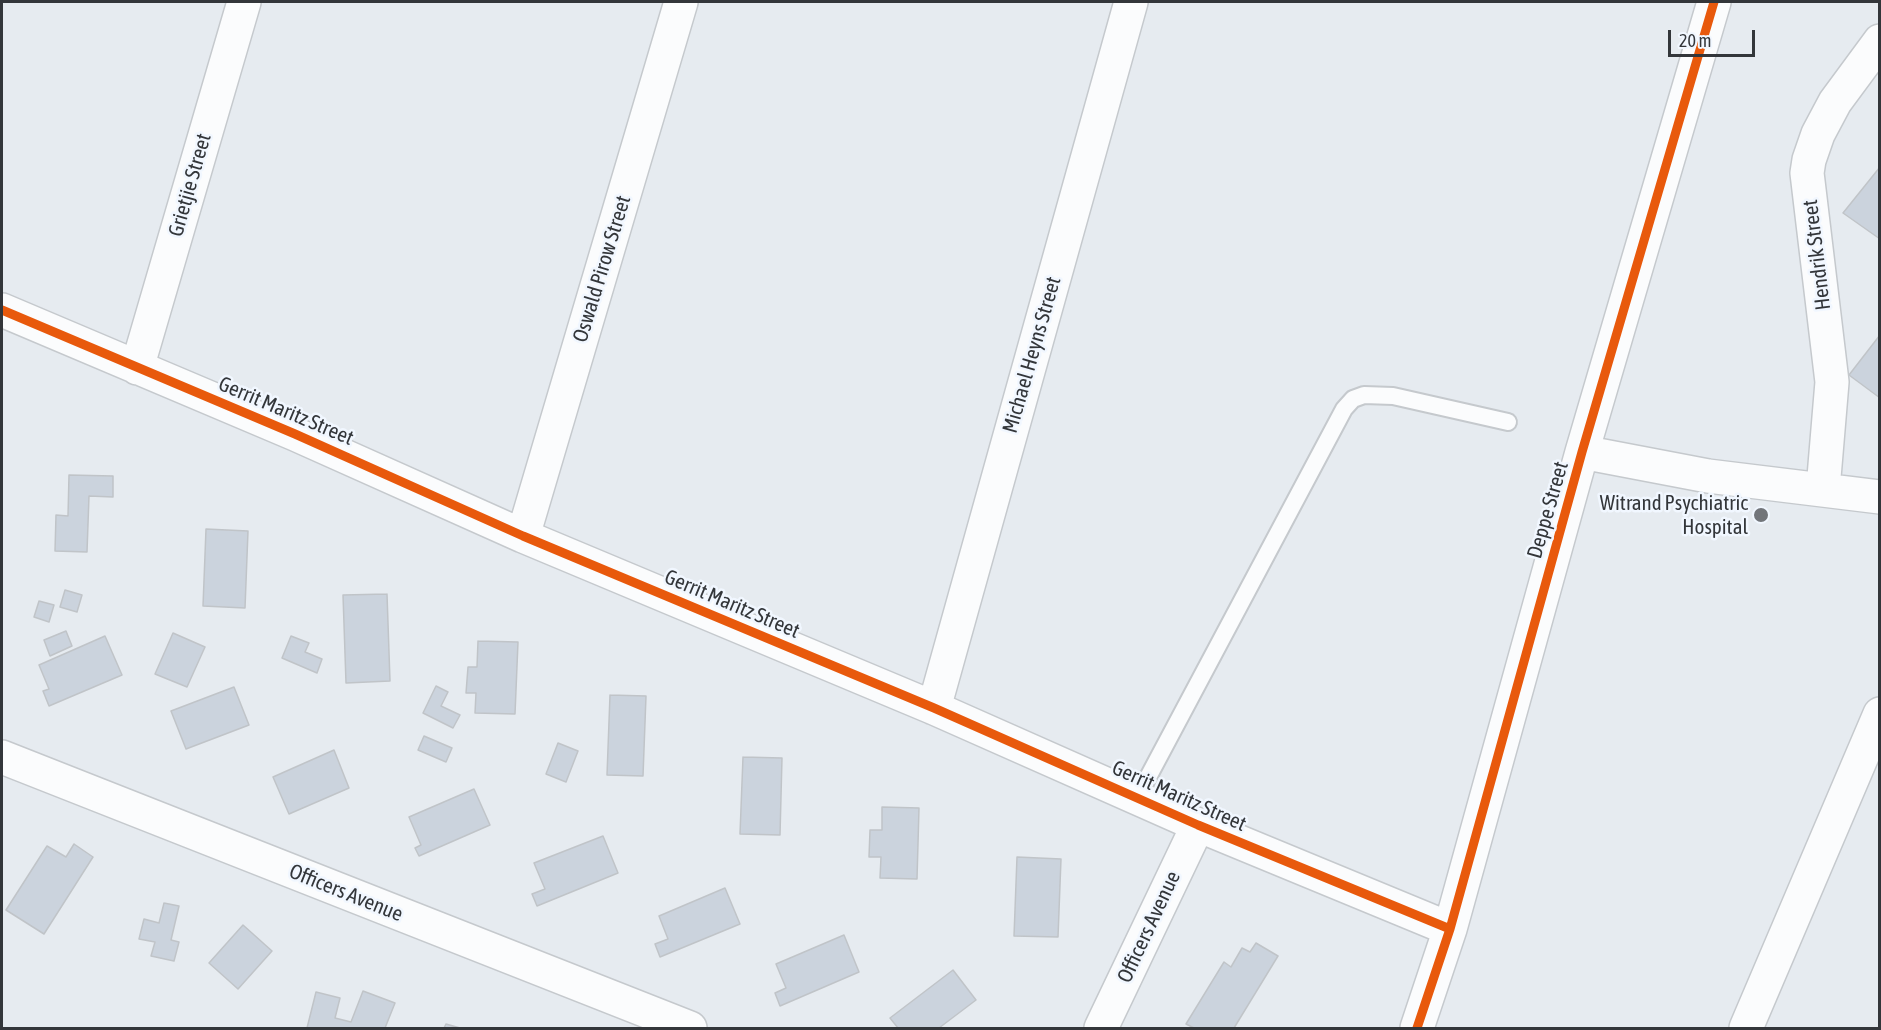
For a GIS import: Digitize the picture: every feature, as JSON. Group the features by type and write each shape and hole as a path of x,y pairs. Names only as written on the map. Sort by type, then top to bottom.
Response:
{"street":[{"name":"Grietjie Street","path":"137,368 244,2"},
{"name":"Oswald Pirow Street","path":"523,536 681,2"},
{"name":"Michael Heyns Street","path":"934,708 1131,2"},
{"name":"Deppe Street","path":"1417,1029 1450,928 1582,452 1714,2"},
{"name":"Hendrik Street","path":"1823,489 1832,382 1807,172 1818,134 1835,102 1880,41"},
{"name":"Gerrit Maritz Street","path":"2,310 295,434 523,536 934,708 1198,825 1450,928"},
{"path":"1582,452 1708,476 1880,497"},
{"path":"1746,1029 1880,714"},
{"name":"Officers Avenue","path":"2,757 690,1029"},
{"name":"Officers Avenue","path":"1101,1029 1198,825"}],"lane":[{"path":"1137,798 1344,409 1353,399 1364,395 1393,396 1508,422"}],"building":[{"path":"1880,167 1880,239 1843,213"},
{"path":"1880,335 1880,398 1849,375"},
{"path":"69,475 113,476 113,497 89,496 87,552 55,551 56,515 68,516"},
{"path":"206,529 248,531 245,608 203,606"},
{"path":"65,590 82,595 77,612 60,607"},
{"path":"387,594 390,681 346,683 343,595"},
{"path":"39,601 54,605 49,622 34,617"},
{"path":"66,631 72,646 50,656 44,640"},
{"path":"173,633 205,647 187,687 155,674"},
{"path":"105,636 122,675 49,706 43,691 49,689 39,665"},
{"path":"291,636 309,643 305,652 322,659 317,673 282,658"},
{"path":"478,641 518,642 515,714 475,713 476,693 466,693 468,667 477,667"},
{"path":"436,686 448,692 441,706 460,715 453,728 423,713"},
{"path":"234,687 249,725 186,749 171,711"},
{"path":"610,695 646,696 643,776 607,775"},
{"path":"424,736 452,748 446,762 418,750"},
{"path":"558,743 578,751 566,782 546,774"},
{"path":"334,750 349,788 289,814 273,777"},
{"path":"743,757 782,758 780,835 740,834"},
{"path":"474,789 490,825 419,856 415,848 421,845 409,817"},
{"path":"882,807 919,808 917,879 880,878 881,857 869,857 870,830 882,830"},
{"path":"603,836 618,873 537,906 532,894 545,889 534,863"},
{"path":"74,844 93,857 44,934 6,910 47,846 66,857"},
{"path":"1017,857 1061,859 1058,937 1014,936"},
{"path":"725,888 740,924 660,957 655,944 668,939 659,916"},
{"path":"164,903 179,906 171,940 179,942 174,961 151,956 155,942 139,939 144,919 159,923"},
{"path":"243,925 272,951 238,989 209,963"},
{"path":"844,935 859,972 780,1006 775,993 786,988 776,964"},
{"path":"1256,943 1278,956 1234,1028 1194,1028 1186,1024 1224,962 1231,967 1242,948 1250,952"},
{"path":"953,970 976,1000 939,1028 898,1028 890,1018"},
{"path":"363,991 395,1003 385,1028 307,1028 316,992 340,998 335,1018 351,1022"},
{"path":"446,1024 460,1028 444,1028"}],"cycle path":[{"path":"1417,1028 1450,929 1582,452 1714,2"},
{"path":"2,310 295,434 523,536 934,708 1198,825 1450,929"}],"place":[{"name":"Witrand Psychiatric Hospital","path":"1761,515"}]}
